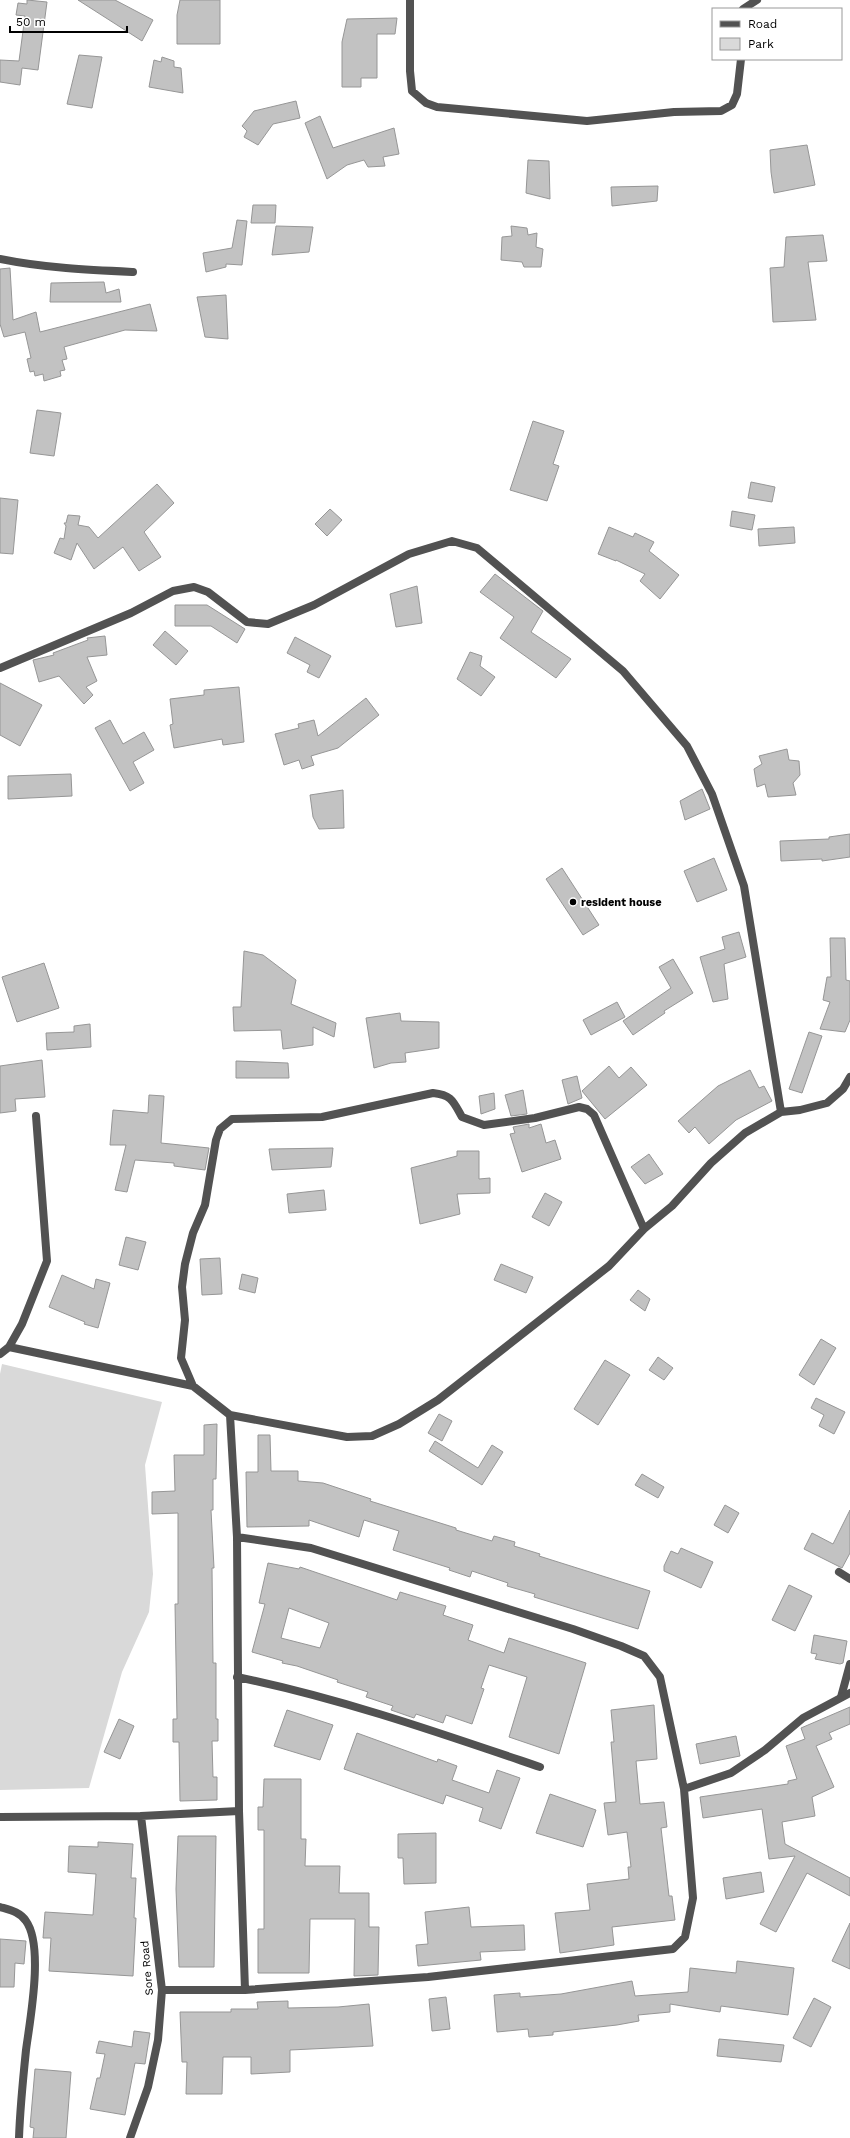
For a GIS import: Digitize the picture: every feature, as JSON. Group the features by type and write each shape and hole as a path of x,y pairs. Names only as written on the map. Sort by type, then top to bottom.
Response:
{"street":[{"path":"410,0 410,71 412,90 426,103 437,107 587,121 674,112 721,111 732,105 737,94 741,60"},
{"path":"745,8 757,0"},
{"path":"0,259 23,264 134,272"},
{"path":"0,668 131,613 173,592 194,587 208,592 247,622 268,624 314,604 410,554 452,541 477,548 623,671 687,746 712,794 744,886 781,1112"},
{"path":"9,1347 193,1386 230,1415 347,1437 372,1436 399,1424 438,1400 609,1266 644,1229 672,1206 711,1163 745,1133 781,1112 800,1110 827,1103 844,1089 850,1077"},
{"path":"193,1386 181,1358 185,1320 182,1282 194,1233 205,1205 216,1140 220,1129 232,1119 322,1117 432,1093 444,1094 452,1100 462,1117 470,1122 484,1125 535,1118 579,1107 587,1109 594,1115 644,1229"},
{"path":"0,1354 9,1347 22,1324 47,1261 36,1116"},
{"path":"230,1415 237,1537 237,1677 245,1990"},
{"path":"162,1990 245,1990 428,1977 673,1949 685,1938 693,1898 684,1789 660,1677 644,1656 573,1629 311,1548 237,1537"},
{"path":"839,1572 850,1579"},
{"path":"841,1697 850,1664"},
{"path":"237,1677 283,1686 410,1724 540,1767"},
{"path":"684,1789 731,1773 765,1750 804,1718 850,1693"},
{"path":"0,1818 141,1816 240,1811"},
{"name":"Sore Road","path":"130,2138 148,2087 158,2040 162,1990 141,1816"},
{"path":"0,1907 18,1913 27,1921 32,1938 33,2006 26,2051 19,2138"}],"green space":[{"path":"2,1364 162,1402 145,1465 153,1574 149,1612 122,1672 89,1788 0,1790 0,1374"}],"building":[{"path":"27,0 47,2 38,70 22,68 20,85 0,82 0,60 19,61 25,16 16,15 18,3 27,4"},
{"path":"78,0 115,0 153,20 142,41"},
{"path":"180,0 220,0 220,44 177,44 177,15"},
{"path":"397,18 395,34 377,34 377,78 361,78 361,87 342,87 342,42 347,19"},
{"path":"79,55 102,57 92,108 67,104"},
{"path":"162,57 174,61 174,67 181,68 183,93 149,87 154,60 161,62"},
{"path":"296,101 300,118 273,124 258,145 244,137 247,131 242,126 254,111"},
{"path":"320,116 333,148 394,128 399,154 383,157 385,166 368,167 364,160 347,165 327,179 305,123"},
{"path":"807,145 815,185 774,193 770,150"},
{"path":"528,160 549,161 550,199 526,193"},
{"path":"658,186 657,201 612,206 611,187"},
{"path":"253,205 276,205 275,223 251,223"},
{"path":"237,220 247,221 242,265 226,264 226,267 206,272 203,253 232,248"},
{"path":"276,226 313,227 309,252 272,255"},
{"path":"511,226 527,228 528,235 537,233 536,247 543,249 541,267 524,267 522,262 501,260 502,237 512,236"},
{"path":"823,235 827,261 808,262 816,320 773,322 770,268 784,267 786,237"},
{"path":"10,268 13,320 36,312 40,332 150,304 157,331 125,330 64,347 67,359 62,360 65,370 60,371 61,376 44,381 43,374 35,376 34,371 30,372 27,359 31,358 25,332 4,337 0,324 0,269"},
{"path":"104,282 106,293 119,289 121,302 50,302 51,283"},
{"path":"226,295 228,339 205,337 197,297"},
{"path":"37,410 61,413 54,456 30,453"},
{"path":"533,421 564,431 553,464 559,466 547,501 510,490"},
{"path":"751,482 775,487 772,502 748,498"},
{"path":"157,484 174,503 144,532 161,557 139,571 123,547 94,569 77,543 71,560 54,553 60,538 64,539 66,526 64,523 66,523 68,515 80,516 78,525 89,527 98,538"},
{"path":"0,498 18,500 13,554 0,553"},
{"path":"330,509 342,520 327,536 315,524"},
{"path":"732,511 755,515 752,530 730,526"},
{"path":"609,527 633,537 635,533 654,542 649,551 679,575 660,599 640,581 645,574 616,560 598,554"},
{"path":"794,527 795,543 759,546 758,529"},
{"path":"495,574 543,611 531,632 571,659 556,678 500,638 514,617 480,592"},
{"path":"417,586 422,623 396,627 390,594"},
{"path":"175,605 207,605 245,629 237,643 211,626 175,626"},
{"path":"165,631 188,651 176,665 153,645"},
{"path":"105,636 107,655 87,657 97,681 86,687 93,695 84,704 59,676 39,682 33,660 54,655 53,653 88,640 87,638"},
{"path":"295,637 331,656 319,678 307,672 310,665 287,653"},
{"path":"470,652 482,656 480,666 495,677 481,696 457,679"},
{"path":"0,683 42,705 20,746 0,735"},
{"path":"239,687 244,742 223,745 222,739 174,748 170,725 173,724 170,699 204,695 204,690"},
{"path":"366,698 379,715 338,748 311,756 314,765 302,769 299,760 284,765 275,734 299,728 298,724 314,720 318,736"},
{"path":"110,720 123,744 144,732 154,750 133,762 144,783 130,791 95,728"},
{"path":"787,749 789,760 799,761 800,775 793,783 796,795 768,797 765,784 757,787 754,769 762,764 759,756"},
{"path":"71,774 72,796 8,799 8,776"},
{"path":"702,789 710,809 685,820 680,801"},
{"path":"343,790 344,828 319,829 313,817 310,795"},
{"path":"850,834 850,857 822,861 822,859 781,861 780,841 829,839 829,837"},
{"path":"714,858 727,890 697,902 684,871"},
{"name":"resident house","path":"562,868 599,925 583,935 546,879"},
{"path":"739,932 746,957 724,964 728,999 713,1002 700,957 725,949 722,937"},
{"path":"830,938 845,938 846,980 850,981 850,1020 845,1032 820,1029 830,1002 823,1000 827,977 831,977"},
{"path":"244,951 263,955 296,980 291,1004 336,1023 334,1037 313,1027 313,1045 283,1049 281,1030 234,1031 233,1007 241,1007"},
{"path":"673,959 693,993 664,1011 665,1013 633,1035 623,1021 671,988 659,967"},
{"path":"44,963 59,1008 17,1022 2,977"},
{"path":"617,1002 625,1017 591,1035 583,1020"},
{"path":"400,1013 401,1021 439,1022 439,1048 405,1053 406,1062 391,1063 374,1068 366,1018"},
{"path":"90,1024 91,1047 47,1050 46,1033 74,1032 74,1026"},
{"path":"809,1032 822,1036 802,1093 789,1089"},
{"path":"42,1060 45,1097 15,1099 16,1111 0,1113 0,1066"},
{"path":"236,1061 288,1063 289,1078 236,1078"},
{"path":"609,1066 619,1078 631,1067 647,1085 605,1119 582,1091"},
{"path":"750,1070 759,1088 764,1086 772,1101 736,1120 709,1144 695,1127 689,1133 678,1121 718,1086"},
{"path":"577,1076 582,1098 568,1104 562,1080"},
{"path":"523,1090 527,1114 511,1116 505,1095"},
{"path":"494,1093 495,1109 481,1114 479,1096"},
{"path":"149,1095 164,1096 161,1143 209,1148 205,1170 174,1166 174,1163 135,1160 127,1192 115,1190 126,1145 110,1145 113,1110 148,1113"},
{"path":"529,1124 529,1128 541,1124 546,1143 555,1140 561,1159 522,1172 510,1134 515,1133 513,1127"},
{"path":"333,1148 331,1167 272,1170 269,1149"},
{"path":"457,1151 479,1151 479,1179 490,1178 490,1193 457,1194 460,1214 420,1224 411,1168 457,1156"},
{"path":"649,1154 663,1174 645,1184 631,1167"},
{"path":"324,1190 326,1210 289,1213 287,1194"},
{"path":"545,1193 562,1202 549,1226 532,1217"},
{"path":"126,1237 146,1242 138,1270 119,1265"},
{"path":"220,1258 222,1294 202,1295 200,1259"},
{"path":"501,1264 533,1277 526,1293 494,1280"},
{"path":"242,1274 258,1278 255,1293 239,1289"},
{"path":"62,1275 94,1289 96,1279 110,1283 98,1328 84,1324 85,1322 49,1307"},
{"path":"638,1290 650,1299 645,1311 630,1300"},
{"path":"821,1339 836,1348 814,1385 799,1375"},
{"path":"658,1357 673,1368 664,1380 649,1370"},
{"path":"605,1360 630,1375 598,1425 574,1409"},
{"path":"816,1398 845,1412 834,1434 819,1426 824,1415 811,1408"},
{"path":"439,1414 452,1421 442,1441 428,1433"},
{"path":"217,1424 216,1479 213,1479 213,1510 211,1510 214,1568 212,1568 213,1663 216,1663 216,1719 218,1719 218,1741 212,1741 213,1777 217,1777 217,1800 180,1801 179,1742 173,1742 173,1719 177,1719 175,1604 178,1604 178,1513 152,1514 152,1492 175,1491 174,1455 204,1455 204,1425"},
{"path":"258,1435 270,1435 271,1471 298,1471 298,1481 323,1483 371,1499 370,1501 492,1541 494,1536 515,1542 514,1546 540,1554 539,1556 650,1591 638,1629 534,1597 535,1594 507,1586 508,1583 472,1571 470,1577 449,1570 450,1568 393,1550 399,1531 364,1520 359,1537 309,1520 309,1526 247,1527 246,1472 258,1472"},
{"path":"435,1441 478,1468 492,1445 503,1452 482,1485 429,1451"},
{"path":"642,1474 664,1487 658,1498 635,1485"},
{"path":"725,1505 739,1513 728,1533 714,1525"},
{"path":"850,1510 850,1553 842,1568 804,1549 812,1533 833,1544"},
{"path":"681,1548 713,1562 701,1588 664,1571 664,1566 671,1551 678,1554"},
{"path":"268,1563 299,1569 300,1567 397,1600 400,1592 446,1606 443,1615 473,1625 468,1640 504,1653 509,1638 586,1663 559,1754 509,1737 527,1677 489,1665 481,1688 484,1689 472,1724 446,1715 443,1723 416,1714 414,1718 391,1710 393,1706 366,1697 368,1692 337,1682 338,1680 297,1666 282,1663 283,1661 252,1652 265,1604 259,1603","holes":["289,1608 329,1623 320,1648 281,1638"]},
{"path":"789,1585 812,1596 795,1631 772,1620"},
{"path":"814,1635 847,1641 843,1663 840,1664 815,1659 817,1654 811,1653"},
{"path":"654,1705 657,1759 636,1761 640,1804 664,1802 667,1827 661,1828 669,1896 672,1896 675,1920 612,1927 614,1945 560,1953 555,1913 590,1910 587,1884 629,1879 628,1867 631,1867 627,1832 608,1835 604,1803 616,1802 611,1742 614,1742 611,1710"},
{"path":"850,1707 850,1724 829,1733 832,1739 816,1746 834,1787 812,1797 815,1816 782,1822 785,1844 850,1878 850,1896 807,1873 776,1932 760,1924 795,1856 769,1859 762,1809 703,1818 700,1797 788,1784 788,1781 797,1779 786,1746 805,1739 801,1728"},
{"path":"287,1710 333,1725 320,1760 274,1746"},
{"path":"119,1719 134,1726 120,1759 104,1752"},
{"path":"357,1733 437,1762 438,1759 457,1766 452,1780 489,1793 497,1770 520,1778 501,1829 479,1821 483,1808 446,1795 443,1804 344,1769"},
{"path":"736,1736 740,1756 700,1764 696,1744"},
{"path":"264,1779 301,1779 301,1839 306,1839 305,1866 340,1866 339,1893 369,1893 369,1927 379,1927 378,1975 354,1976 355,1919 310,1919 309,1973 258,1973 258,1929 264,1929 264,1830 258,1830 258,1807 263,1807"},
{"path":"550,1794 596,1810 583,1847 536,1833"},
{"path":"436,1833 436,1883 404,1884 403,1858 398,1858 398,1834"},
{"path":"178,1836 216,1836 214,1967 179,1967 176,1889"},
{"path":"98,1842 133,1844 131,1878 136,1878 134,1918 136,1918 133,1976 49,1971 51,1938 43,1938 45,1912 93,1915 96,1874 68,1872 69,1846 98,1847"},
{"path":"761,1872 764,1892 726,1899 723,1878"},
{"path":"469,1907 471,1927 524,1925 525,1950 480,1952 481,1960 418,1966 416,1945 428,1944 425,1912"},
{"path":"850,1923 850,1969 832,1961"},
{"path":"0,1939 26,1941 24,1964 15,1963 14,1987 0,1987"},
{"path":"737,1961 794,1968 788,2015 721,2006 720,2012 670,2004 670,2012 638,2015 639,2021 617,2025 553,2032 553,2035 529,2037 528,2029 497,2032 494,1995 520,1993 520,1997 561,1994 632,1981 635,1996 688,1992 690,1968 736,1973"},
{"path":"446,1997 450,2029 432,2031 429,1999"},
{"path":"814,1998 831,2007 811,2047 793,2038"},
{"path":"288,2001 288,2008 338,2007 369,2004 373,2046 290,2050 290,2072 251,2074 251,2057 223,2057 222,2094 186,2094 187,2062 182,2062 180,2012 231,2012 231,2009 258,2009 257,2002"},
{"path":"134,2031 150,2033 145,2064 135,2063 125,2115 90,2109 97,2078 100,2078 105,2054 96,2053 99,2041 132,2047"},
{"path":"719,2039 784,2045 781,2062 717,2056"},
{"path":"35,2069 71,2072 66,2138 33,2138 34,2128 30,2127"}],"place":[{"name":"resident house","path":"573,902"}]}
